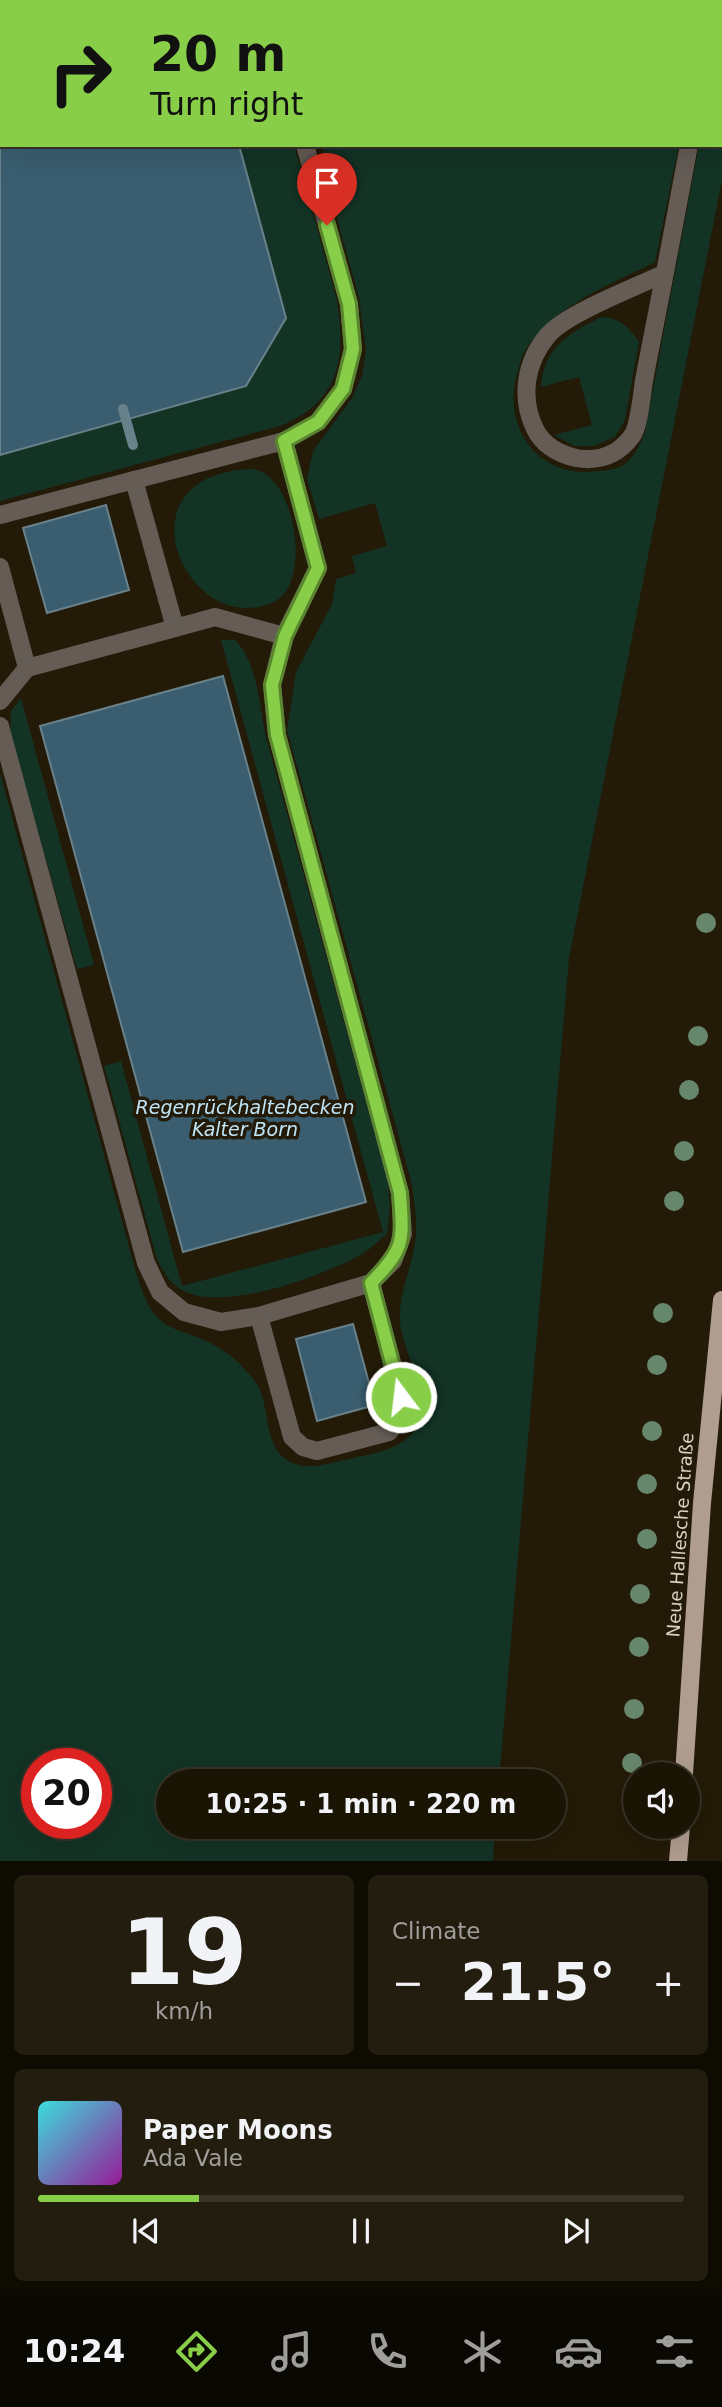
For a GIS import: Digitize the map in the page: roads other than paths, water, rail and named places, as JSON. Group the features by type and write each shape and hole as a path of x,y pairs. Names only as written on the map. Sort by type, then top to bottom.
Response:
{"main road":[{"name":"Neue Hallesche Straße","path":"685,1762 702,1503 722,1300"},
{"path":"678,1861 680,1839"}],"lane":[{"path":"0,515 284,441 318,422 343,389 353,349 349,304 306,147"},
{"path":"665,273 572,318 549,335 533,360 525,386 529,417 541,440 565,455 588,460 615,454 634,434 665,273 689,147"},
{"path":"0,726 146,1264 160,1292 184,1312 221,1322 259,1316 371,1283 393,1261 403,1234 400,1193 277,735 272,685 285,636 318,568 284,441"},
{"path":"134,480 175,628"},
{"path":"0,567 27,668"},
{"path":"0,701 27,668 215,617 285,636"},
{"path":"259,1316 292,1437 303,1447 317,1451 389,1432 401,1417 401,1397 371,1283"}],"water":[{"path":"0,147 240,147 286,318 246,386 0,455"},
{"path":"106,505 129,590 47,613 23,528"},
{"name":"Regenrückhaltebecken Kalter Born","path":"223,676 366,1202 183,1252 40,726"},
{"path":"353,1324 375,1405 317,1421 296,1339"}],"waterway":[{"path":"123,409 133,445"}]}
